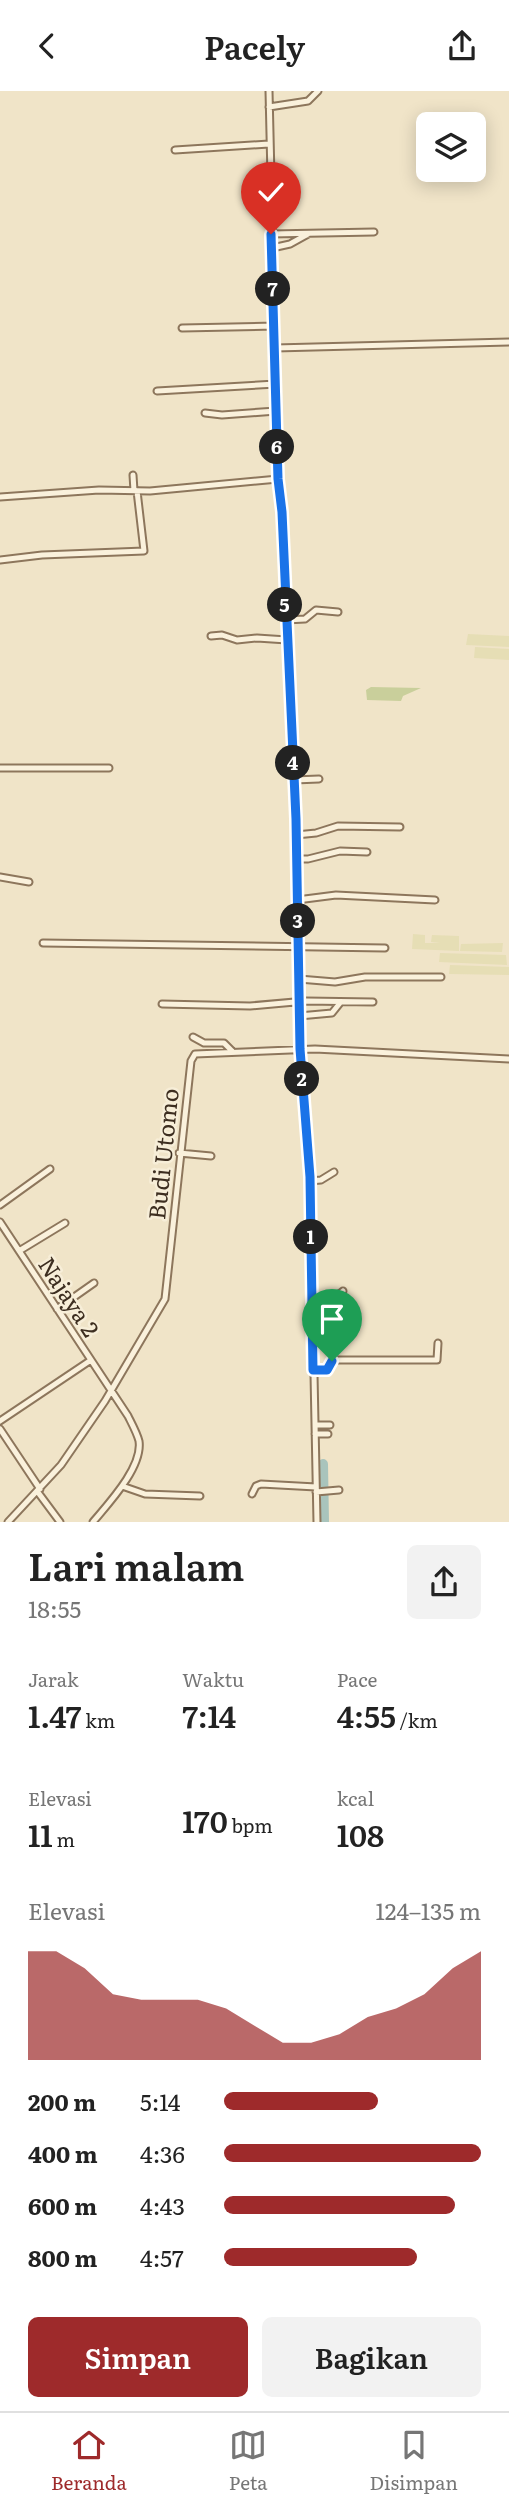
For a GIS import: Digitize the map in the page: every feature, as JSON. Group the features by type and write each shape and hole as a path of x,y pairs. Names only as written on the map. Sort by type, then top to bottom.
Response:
{"street":[{"path":"269,91 271,234 278,247 274,326 278,479 296,780 301,945 306,979 303,1049 311,1181 317,1522"},
{"path":"269,107 305,102 318,91"},
{"path":"175,149 269,144"},
{"path":"271,234 374,232"},
{"path":"278,247 311,233"},
{"path":"182,328 274,326"},
{"path":"275,348 509,342"},
{"path":"157,391 276,384"},
{"path":"205,413 222,415 276,411"},
{"path":"0,560 41,555 144,551 133,475"},
{"path":"0,497 99,490 135,491 278,479"},
{"path":"288,621 311,617 316,610 338,612"},
{"path":"211,636 222,635 237,640 287,640"},
{"path":"0,768 109,768"},
{"path":"296,780 319,779"},
{"path":"298,835 338,826 400,827"},
{"path":"298,859 340,851 367,852"},
{"path":"0,877 29,882"},
{"path":"300,900 340,895 435,900"},
{"path":"43,943 385,948"},
{"path":"306,979 335,982 365,977 441,977"},
{"path":"162,1005 250,1006 303,1001 373,1002"},
{"path":"306,1015 332,1013 340,1003"},
{"path":"193,1037 204,1043 224,1043 232,1051"},
{"name":"Budi Utomo","path":"8,1522 61,1465 111,1390 166,1294 179,1153 192,1057 195,1054 315,1049 509,1059"},
{"path":"179,1153 211,1156"},
{"path":"0,1205 50,1169"},
{"path":"311,1181 321,1180 334,1172"},
{"name":"Najaya 2","path":"0,1222 128,1416 139,1444 135,1463 122,1486 93,1522"},
{"path":"19,1251 65,1223"},
{"path":"57,1309 94,1283"},
{"path":"312,1298 323,1298 343,1291"},
{"path":"312,1316 334,1314 344,1303"},
{"path":"315,1370 326,1370 334,1360 437,1360 438,1343"},
{"path":"0,1421 91,1360"},
{"path":"317,1425 330,1426"},
{"path":"0,1429 60,1522"},
{"path":"316,1434 328,1434"},
{"path":"252,1494 261,1483 338,1490"},
{"path":"122,1486 145,1494 200,1496"}],"shaded area":[{"path":"468,634 509,636 509,647 466,645"},
{"path":"475,647 509,649 509,660 474,658"},
{"path":"413,934 425,935 425,943 440,943 431,942 432,935 459,936 459,951 412,949"},
{"path":"503,943 502,952 460,951 461,944"},
{"path":"440,953 506,955 507,965 439,962"},
{"path":"450,965 509,967 509,975 449,974"}],"green space":[{"path":"371,687 421,688 403,696 401,701 367,700 366,690"}],"waterway":[{"path":"323,1464 324,1522"}],"route":[{"path":"271,234 278,479 282,512 296,819 300,1049 310,1177 313,1370 327,1370 332,1361"}]}
